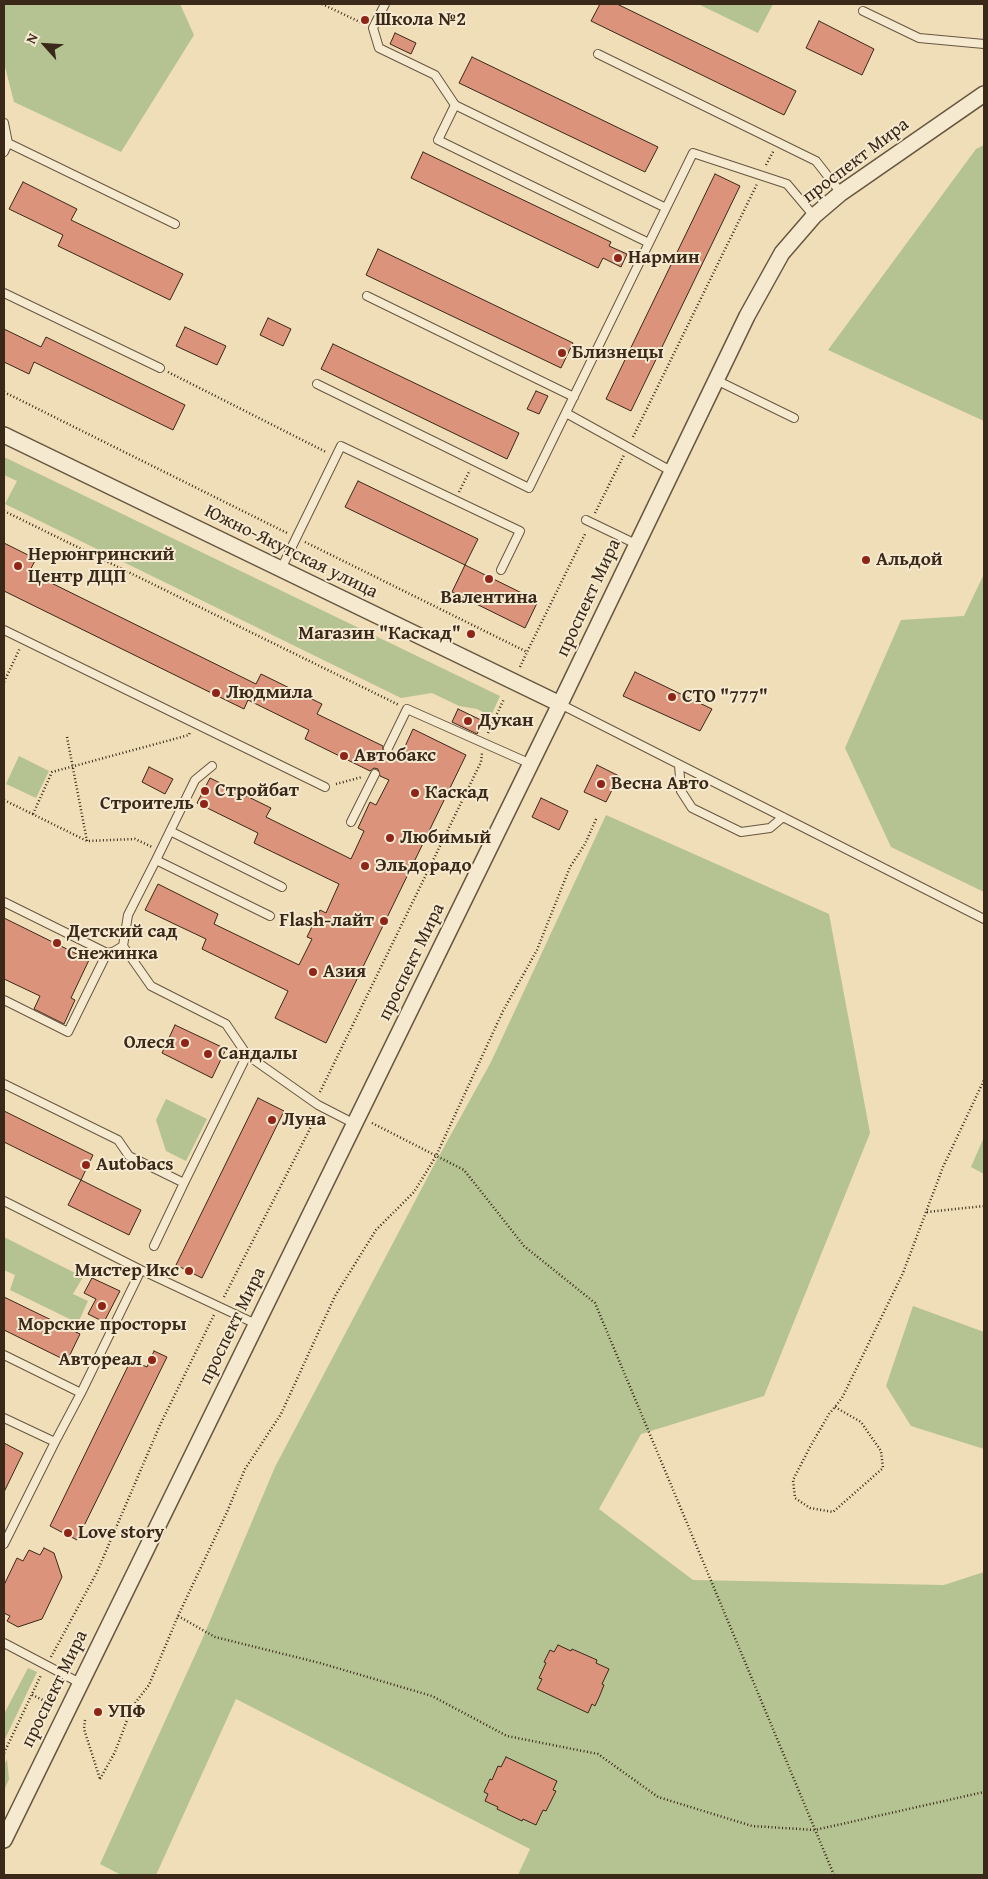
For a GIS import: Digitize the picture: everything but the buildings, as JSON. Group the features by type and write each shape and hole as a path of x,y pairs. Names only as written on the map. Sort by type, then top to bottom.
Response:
{"street":[{"name":"проспект Мира","path":"4,1840 531,764 671,471 747,316 782,253 814,216 841,194 984,94"},
{"name":"Южно-Якутская улица","path":"4,435 560,704"}],"lane":[{"path":"385,4 373,28 379,48 435,75 455,105 666,208"},
{"path":"863,11 919,38 984,44"},
{"path":"598,54 816,161 841,194"},
{"path":"455,105 438,140 649,243"},
{"path":"4,123 8,144 4,152"},
{"path":"8,144 175,224"},
{"path":"317,384 529,488 693,153 787,184 814,216"},
{"path":"4,293 160,368"},
{"path":"367,296 574,397"},
{"path":"716,380 794,418"},
{"path":"566,413 671,471"},
{"path":"281,569 341,446 520,531 501,570"},
{"path":"586,520 636,544"},
{"path":"4,630 325,787"},
{"path":"560,704 984,919"},
{"path":"388,748 407,709 531,764"},
{"path":"679,765 681,790 692,808 741,832 770,828 783,817"},
{"path":"212,766 195,780 128,915 123,946 151,986 226,1024 247,1055 318,1105 356,1120"},
{"path":"351,822 375,774"},
{"path":"170,831 282,887"},
{"path":"156,860 270,916"},
{"path":"4,902 107,953 123,946"},
{"path":"4,1000 68,1032 107,953"},
{"path":"154,1246 247,1055"},
{"path":"4,1084 118,1140 128,1156 184,1183"},
{"path":"4,1201 141,1270 256,1324"},
{"path":"4,1544 141,1270"},
{"path":"4,1355 81,1393"},
{"path":"4,1418 55,1442"},
{"path":"4,1643 80,1683"}],"path":[{"path":"322,4 373,28"},
{"path":"160,368 336,457"},
{"path":"455,500 474,461"},
{"path":"4,511 407,709"},
{"path":"520,667 527,652"},
{"path":"4,682 16,657"},
{"path":"4,1753 46,1666 97,1572 160,1425 218,1306 318,1112 318,1096 481,762 483,742 504,699"},
{"path":"33,814 52,772 189,735"},
{"path":"67,737 87,841"},
{"path":"325,787 375,774"},
{"path":"4,800 87,841 135,839 160,851"},
{"path":"85,1720 84,1729 100,1778 115,1752 132,1707 149,1684 178,1616 246,1469 281,1414 335,1296 376,1230 414,1192 436,1156 503,1011 537,950 570,867 586,844 597,817"},
{"path":"835,1407 861,1422 881,1451 883,1468 833,1512 810,1508 795,1498 793,1480 829,1414 842,1398 903,1273 943,1167 984,1080"},
{"path":"356,1120 464,1170 524,1246 595,1303 834,1875"},
{"path":"927,1212 984,1206"},
{"path":"178,1616 214,1637 320,1663 432,1696 506,1736 598,1754 658,1797 752,1826 815,1830 984,1792"},
{"path":"32,1695 49,1703"}],"green space":[{"path":"4,4 180,4 194,35 121,152 14,102 4,63"},
{"path":"698,4 773,4 758,33"},
{"path":"984,145 984,421 828,350 976,149"},
{"path":"4,457 500,696 491,716 477,709 459,706 432,693 401,698 5,504 17,481 4,475"},
{"path":"984,574 984,892 891,847 845,748 901,620 964,616"},
{"path":"19,756 49,771 36,798 6,784"},
{"path":"606,815 829,914 870,1133 764,1396 641,1434 599,1509 693,1580 944,1585 984,1572 984,1875 518,1875 530,1849 236,1699 156,1875 121,1875 100,1864 201,1642 275,1467 433,1167 491,1062"},
{"path":"166,1099 207,1119 186,1161 166,1151 156,1120"},
{"path":"984,1137 984,1174 971,1167"},
{"path":"4,1237 83,1277 73,1294 88,1301 78,1323 10,1290 15,1275 4,1270"},
{"path":"913,1306 984,1332 984,1449 911,1426 886,1386"},
{"path":"28,1668 37,1672 4,1741 4,1714"},
{"path":"7,1759 9,1779 4,1791 4,1765"}],"place":[{"name":"Школа №2","path":"365,20"},
{"name":"Нармин","path":"618,258"},
{"name":"Близнецы","path":"562,353"},
{"name":"Альдой","path":"866,560"},
{"name":"Нерюнгринский Центр ДЦП","path":"18,566"},
{"name":"Валентина","path":"489,579"},
{"name":"Магазин \"Каскад\"","path":"471,634"},
{"name":"Людмила","path":"216,693"},
{"name":"СТО \"777\"","path":"672,697"},
{"name":"Дукан","path":"468,721"},
{"name":"Автобакс","path":"344,756"},
{"name":"Весна Авто","path":"601,784"},
{"name":"Стройбат","path":"205,791"},
{"name":"Каскад","path":"415,793"},
{"name":"Строитель","path":"204,804"},
{"name":"Любимый","path":"390,838"},
{"name":"Эльдорадо","path":"365,866"},
{"name":"Flash-лайт","path":"384,921"},
{"name":"Детский сад Снежинка","path":"57,943"},
{"name":"Азия","path":"313,972"},
{"name":"Олеся","path":"185,1043"},
{"name":"Сандалы","path":"208,1054"},
{"name":"Луна","path":"272,1120"},
{"name":"Autobacs","path":"86,1165"},
{"name":"Мистер Икс","path":"189,1271"},
{"name":"Морские просторы","path":"102,1306"},
{"name":"Автореал","path":"152,1360"},
{"name":"Love story","path":"68,1533"},
{"name":"УПФ","path":"98,1712"}]}
